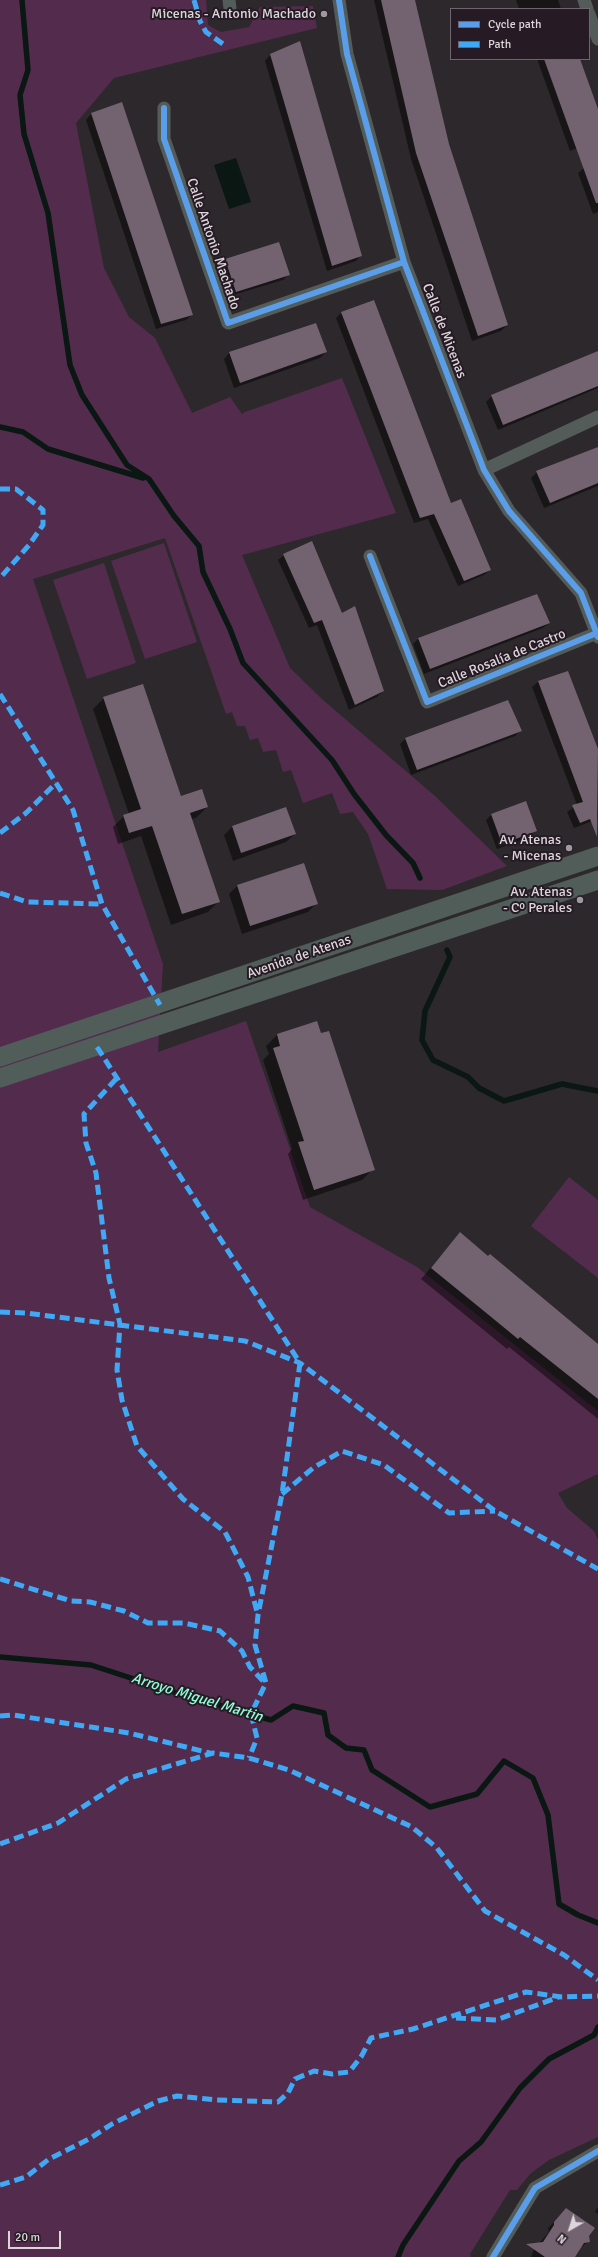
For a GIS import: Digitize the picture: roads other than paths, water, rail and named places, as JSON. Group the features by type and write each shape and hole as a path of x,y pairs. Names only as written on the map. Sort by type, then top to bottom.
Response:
{"main road":[{"name":"Avenida de Atenas","path":"0,1057 598,856"},
{"name":"Avenida de Atenas","path":"0,1078 598,880"}],"street":[{"name":"Calle de Micenas","path":"338,0 347,54 404,262 484,470 509,511 581,593 597,635"},
{"path":"590,17 598,39"},
{"name":"Calle Antonio Machado","path":"164,108 164,139 228,324 404,262"},
{"path":"484,470 598,417"},
{"name":"Calle Rosalía de Castro","path":"370,556 427,702 597,635"},
{"path":"493,2257 535,2188 598,2151"}],"waterway":[{"path":"22,0 28,70 20,95 24,134 48,213 70,365 82,395 127,465 149,479 174,516 199,546 203,572 230,629 243,663 332,760 354,794 386,835 413,863 420,878"},
{"path":"0,427 23,432 48,449 143,478"},
{"path":"447,950 450,957 425,1011 422,1040 433,1060 468,1077 479,1088 504,1101 562,1084 598,1091"},
{"name":"Arroyo Miguel Martin","path":"0,1657 91,1665 180,1694 271,1720 293,1706 324,1713 328,1735 346,1748 364,1750 372,1770 430,1807 477,1794 504,1761 533,1778 548,1815 559,1904 578,1915 598,1923"},
{"path":"398,2257 403,2245 459,2161 481,2142 520,2088 549,2059 594,2035 598,2027"}],"place":[{"name":"Micenas - Antonio Machado","path":"324,14"},
{"name":"Av. Atenas - Micenas","path":"569,848"},
{"name":"Av. Atenas - Cº Perales","path":"580,900"}]}
